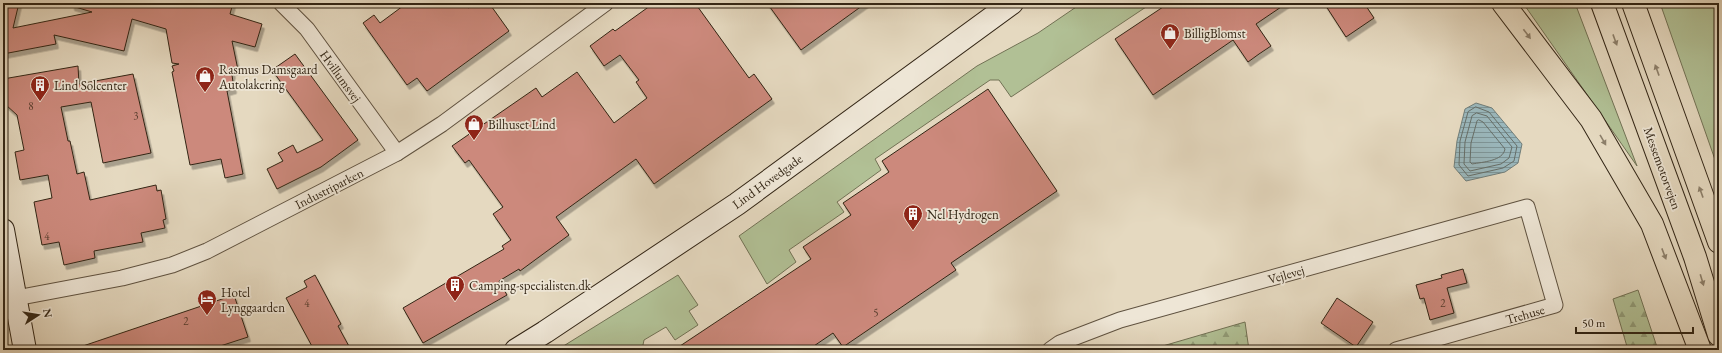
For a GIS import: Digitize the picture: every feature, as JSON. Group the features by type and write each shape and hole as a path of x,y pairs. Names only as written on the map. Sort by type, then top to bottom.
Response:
{"highway":[{"path":"1503,3 1591,119 1652,224 1700,350"},
{"name":"Messemotorvejen","path":"1602,3 1695,257 1719,335"},
{"path":"1633,3 1719,242"}],"main road":[{"name":"Lind Hovedgade","path":"516,350 737,204 1012,3"},
{"path":"3,230 25,350"}],"street":[{"name":"Hvillumsvej","path":"281,3 307,29 397,153"},
{"name":"Industriparken","path":"16,298 122,278 187,259 213,248 397,153 442,124 606,3"},
{"name":"Vejlevej","path":"1050,350 1060,344 1120,320 1527,207"},
{"name":"Trehuse","path":"1396,350 1555,305 1527,207"}],"green space":[{"path":"1082,3 1152,3 1011,97 999,80 990,80 875,159 881,170 837,202 844,212 789,250 796,262 767,284 739,236 977,66 1038,33"},
{"path":"1523,3 1575,3 1637,166"},
{"path":"1660,3 1719,3 1719,171"},
{"path":"678,275 698,305 689,311 698,325 675,340 666,327 644,340 642,350 557,350"},
{"path":"1638,290 1658,350 1628,350 1613,299"},
{"path":"1245,322 1249,350 1149,350"}],"water":[{"path":"1476,103 1492,108 1522,144 1518,163 1505,172 1466,181 1454,167 1457,141 1465,109"}],"building":[{"path":"3,3 19,3 13,28 92,12 72,6 72,3 233,3 230,14 262,24 255,47 232,41 238,70 232,71 234,89 227,91 243,174 225,178 221,159 190,165 172,72 174,71 172,66 179,64 172,63 166,29 132,19 124,51 54,35 56,44 3,54"},
{"path":"407,3 464,3 468,8 476,3 489,3 509,31 427,91 417,78 407,85 363,23 374,15 380,23"},
{"path":"654,3 695,3 749,78 754,74 772,99 654,184 636,159 556,217 569,235 520,271 519,269 499,281 507,295 423,343 403,308 504,249 502,246 511,240 493,214 503,207 469,160 465,163 452,146 536,88 542,97 577,72 614,123 647,98 636,82 639,80 620,55 604,66 590,46 613,29 615,31"},
{"path":"767,3 866,3 801,50"},
{"name":"BilligBlomst","path":"1169,3 1287,3 1256,24 1271,46 1248,62 1233,40 1153,95 1115,39"},
{"path":"1324,3 1364,3 1374,18 1346,37"},
{"path":"295,54 358,140 321,167 277,189 267,169 283,161 278,153 293,145 297,153 323,140 272,70"},
{"path":"78,66 79,84 133,74 151,153 103,163 91,102 61,107 77,174 84,172 90,200 156,185 157,191 161,190 166,219 163,220 165,228 141,233 143,242 94,251 95,258 64,265 59,242 42,245 34,202 52,198 48,175 20,180 15,152 24,150 17,115 6,105 3,91 3,79"},
{"name":"Nel Hydrogen","path":"988,89 1057,191 951,263 956,270 843,347 833,333 808,350 674,350 811,259 803,247 851,215 843,203 889,172 882,161"},
{"path":"1463,269 1467,283 1447,288 1454,313 1430,320 1424,298 1420,299 1416,285 1442,278 1441,275"},
{"path":"315,275 341,324 338,326 351,350 314,350 286,298 307,287 304,281"},
{"name":"Hotel Lynggaarden","path":"234,295 248,337 208,350 77,350 77,348"},
{"path":"1337,298 1373,322 1356,347 1321,323"}],"place":[{"name":"BilligBlomst","path":"1170,50"},
{"name":"Rasmus Damsgaard Autolakering","path":"205,93"},
{"name":"Lind Solcenter","path":"40,102"},
{"name":"Bilhuset Lind","path":"474,141"},
{"name":"Nel Hydrogen","path":"913,231"},
{"name":"Camping-specialisten.dk","path":"455,302"},
{"name":"Hotel Lynggaarden","path":"207,316"}]}
